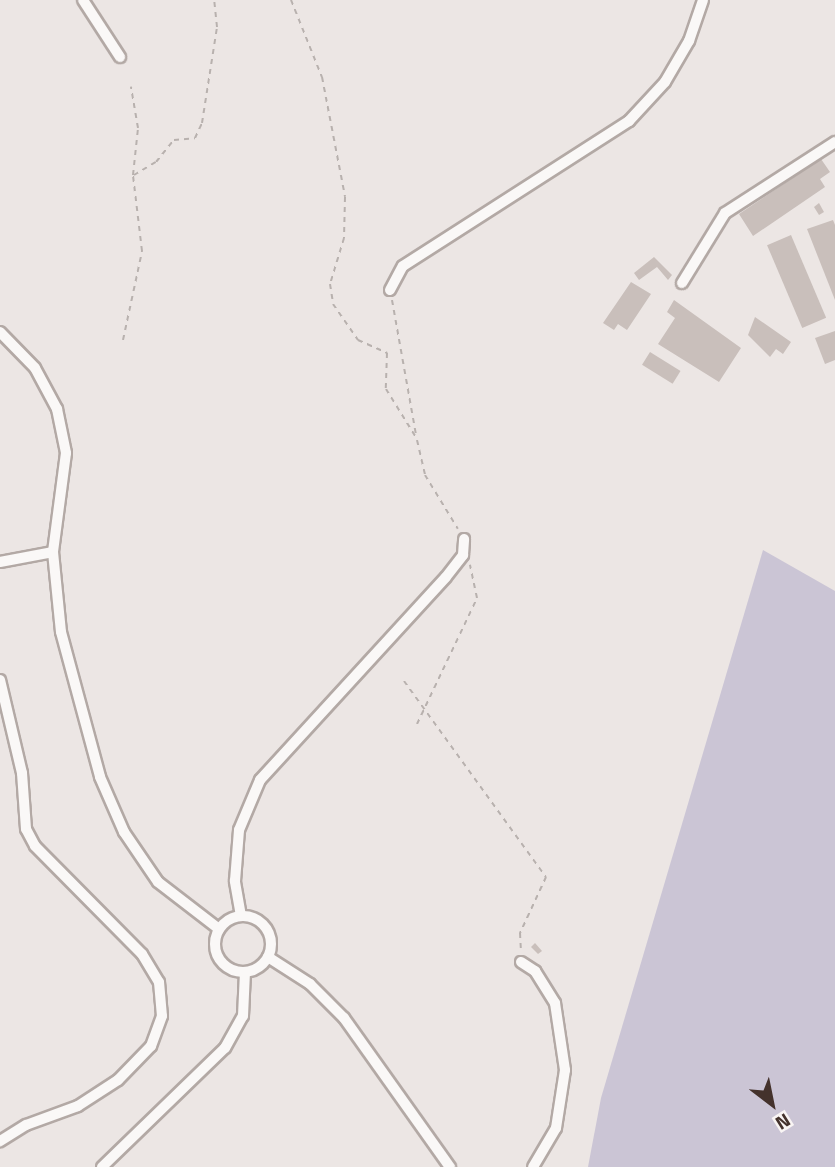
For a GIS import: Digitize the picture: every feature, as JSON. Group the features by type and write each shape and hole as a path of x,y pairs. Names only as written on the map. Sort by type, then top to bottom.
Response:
{"street":[{"path":"83,0 120,57"},
{"path":"390,290 403,266 629,121 665,82 689,41 703,0"},
{"path":"682,284 725,213 835,142"},
{"path":"0,332 35,368 57,409 66,453 53,552 61,632 100,777 124,832 158,882 219,929"},
{"path":"241,916 235,881 239,831 260,780 463,555 464,539"},
{"path":"0,562 53,552"},
{"path":"0,680 22,773 26,829 35,846 142,954 159,982 162,1016 151,1046 118,1080 78,1106 26,1125 0,1140"},
{"path":"241,916 260,922 267,929 271,943 268,957 258,968 245,972 227,968 219,959 215,948 219,929 241,916"},
{"path":"268,957 310,984 344,1018 450,1167"},
{"path":"521,962 535,971 555,1003 565,1070 556,1128 534,1167"},
{"path":"102,1167 225,1048 243,1016 245,972"}],"path":[{"path":"133,175 156,162 174,140 195,138 202,123 217,27 214,0"},
{"path":"291,0 322,77 345,197 344,238 330,284 333,304 358,340 387,353 386,389 417,439"},
{"path":"122,340 142,251 133,175 138,128 131,87"},
{"path":"390,290 425,475 464,539"},
{"path":"417,724 477,598 470,562 463,555"},
{"path":"404,681 546,877 520,933 521,962"}],"shaded area":[{"path":"763,550 835,591 835,1167 588,1167 601,1098"}],"building":[{"path":"821,159 830,172 820,179 825,187 753,236 739,214"},
{"path":"819,203 824,212 819,215 814,207"},
{"path":"833,220 835,225 835,300 807,229"},
{"path":"791,235 826,318 802,328 767,245"},
{"path":"654,257 672,275 668,280 657,267 639,280 634,273"},
{"path":"631,282 651,294 627,330 618,324 614,330 603,323"},
{"path":"674,300 741,348 719,382 658,344 675,318 667,312"},
{"path":"755,317 791,342 783,354 776,349 770,357 748,335"},
{"path":"835,331 835,360 825,364 815,338"},
{"path":"650,352 681,371 673,384 642,365"},
{"path":"535,943 542,951 538,954 531,947"}]}
